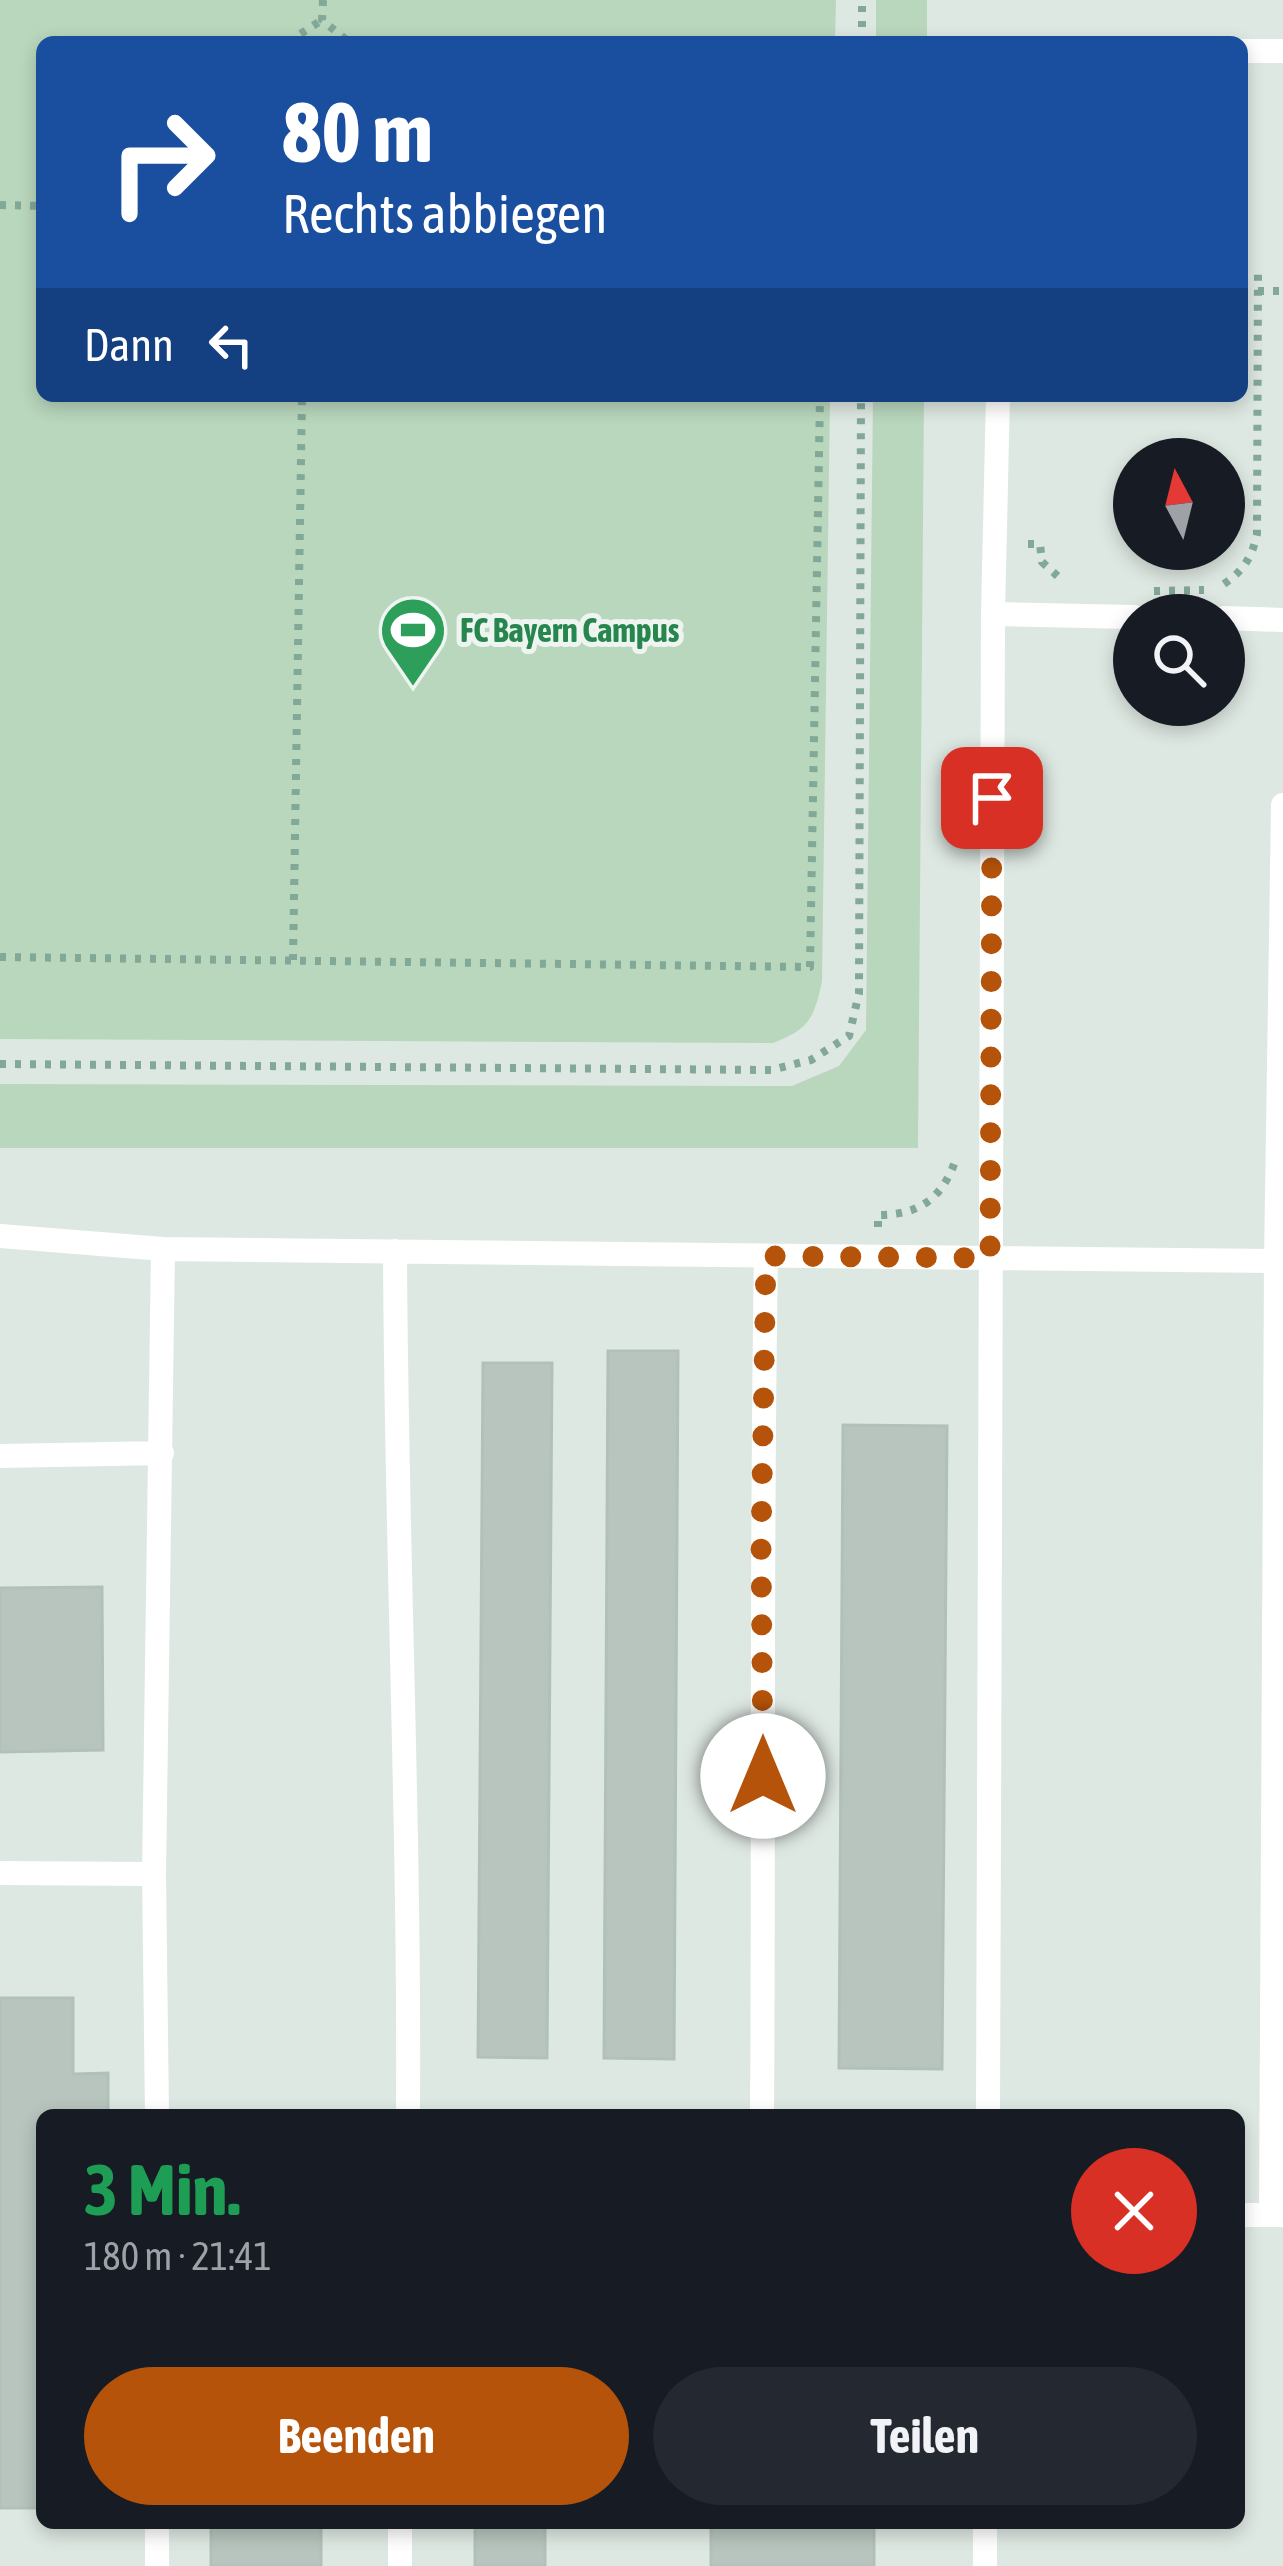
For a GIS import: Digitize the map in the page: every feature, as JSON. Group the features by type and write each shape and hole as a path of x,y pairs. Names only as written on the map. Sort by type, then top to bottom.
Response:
{"lane":[{"path":"1248,51 1283,51"},
{"path":"988,2109 993,614 998,402"},
{"path":"993,614 1113,617"},
{"path":"1245,619 1283,620"},
{"path":"1245,2215 1277,2215 1283,806"},
{"path":"0,1236 163,1250 1280,1261"},
{"path":"158,2109 154,1874 163,1250"},
{"path":"395,1252 408,2109"},
{"path":"762,2109 761,1543 766,1256"},
{"path":"0,1456 162,1453"},
{"path":"0,1873 154,1874"},
{"path":"157,2529 157,2566"},
{"path":"400,2529 400,2566"},
{"path":"985,2529 985,2566"}],"path":[{"path":"322,20 323,0"},
{"path":"862,0 862,36"},
{"path":"297,36 322,20"},
{"path":"322,20 342,36"},
{"path":"0,205 36,206"},
{"path":"1137,590 1198,591 1222,586 1240,573 1253,554 1257,534 1258,268"},
{"path":"1258,291 1283,291"},
{"path":"293,960 302,402"},
{"path":"0,957 810,967 820,402"},
{"path":"0,1064 771,1070 811,1060 849,1036 859,992 861,402"},
{"path":"994,544 1040,544 1042,562 1056,577 1077,586"},
{"path":"877,1257 878,1215 919,1208 949,1178 956,1158"}],"green space":[{"name":"FC Bayern Campus","path":"0,0 836,0 835,36 36,36 36,402 830,402 822,981 816,1005 802,1027 773,1043 0,1039"},
{"path":"876,0 927,0 927,36 876,36"},
{"path":"873,402 924,402 918,1148 0,1148 0,1084 792,1086 839,1066 866,1030"}],"building":[{"path":"608,1351 678,1351 674,2059 604,2058"},
{"path":"483,1363 552,1363 547,2058 478,2057"},
{"path":"843,1425 947,1426 942,2069 839,2068"},
{"path":"102,1587 103,1750 0,1752 0,1588"},
{"path":"0,1998 73,1998 73,2074 108,2073 108,2109 36,2109 36,2508 0,2508"},
{"path":"211,2529 321,2529 321,2566 211,2566"},
{"path":"475,2529 545,2529 545,2566 475,2566"},
{"path":"711,2529 874,2529 874,2566 711,2566"}],"place":[{"name":"FC Bayern Campus","path":"413,689"}],"route":[{"path":"763,1776 766,1256 990,1258 992,798"}]}
